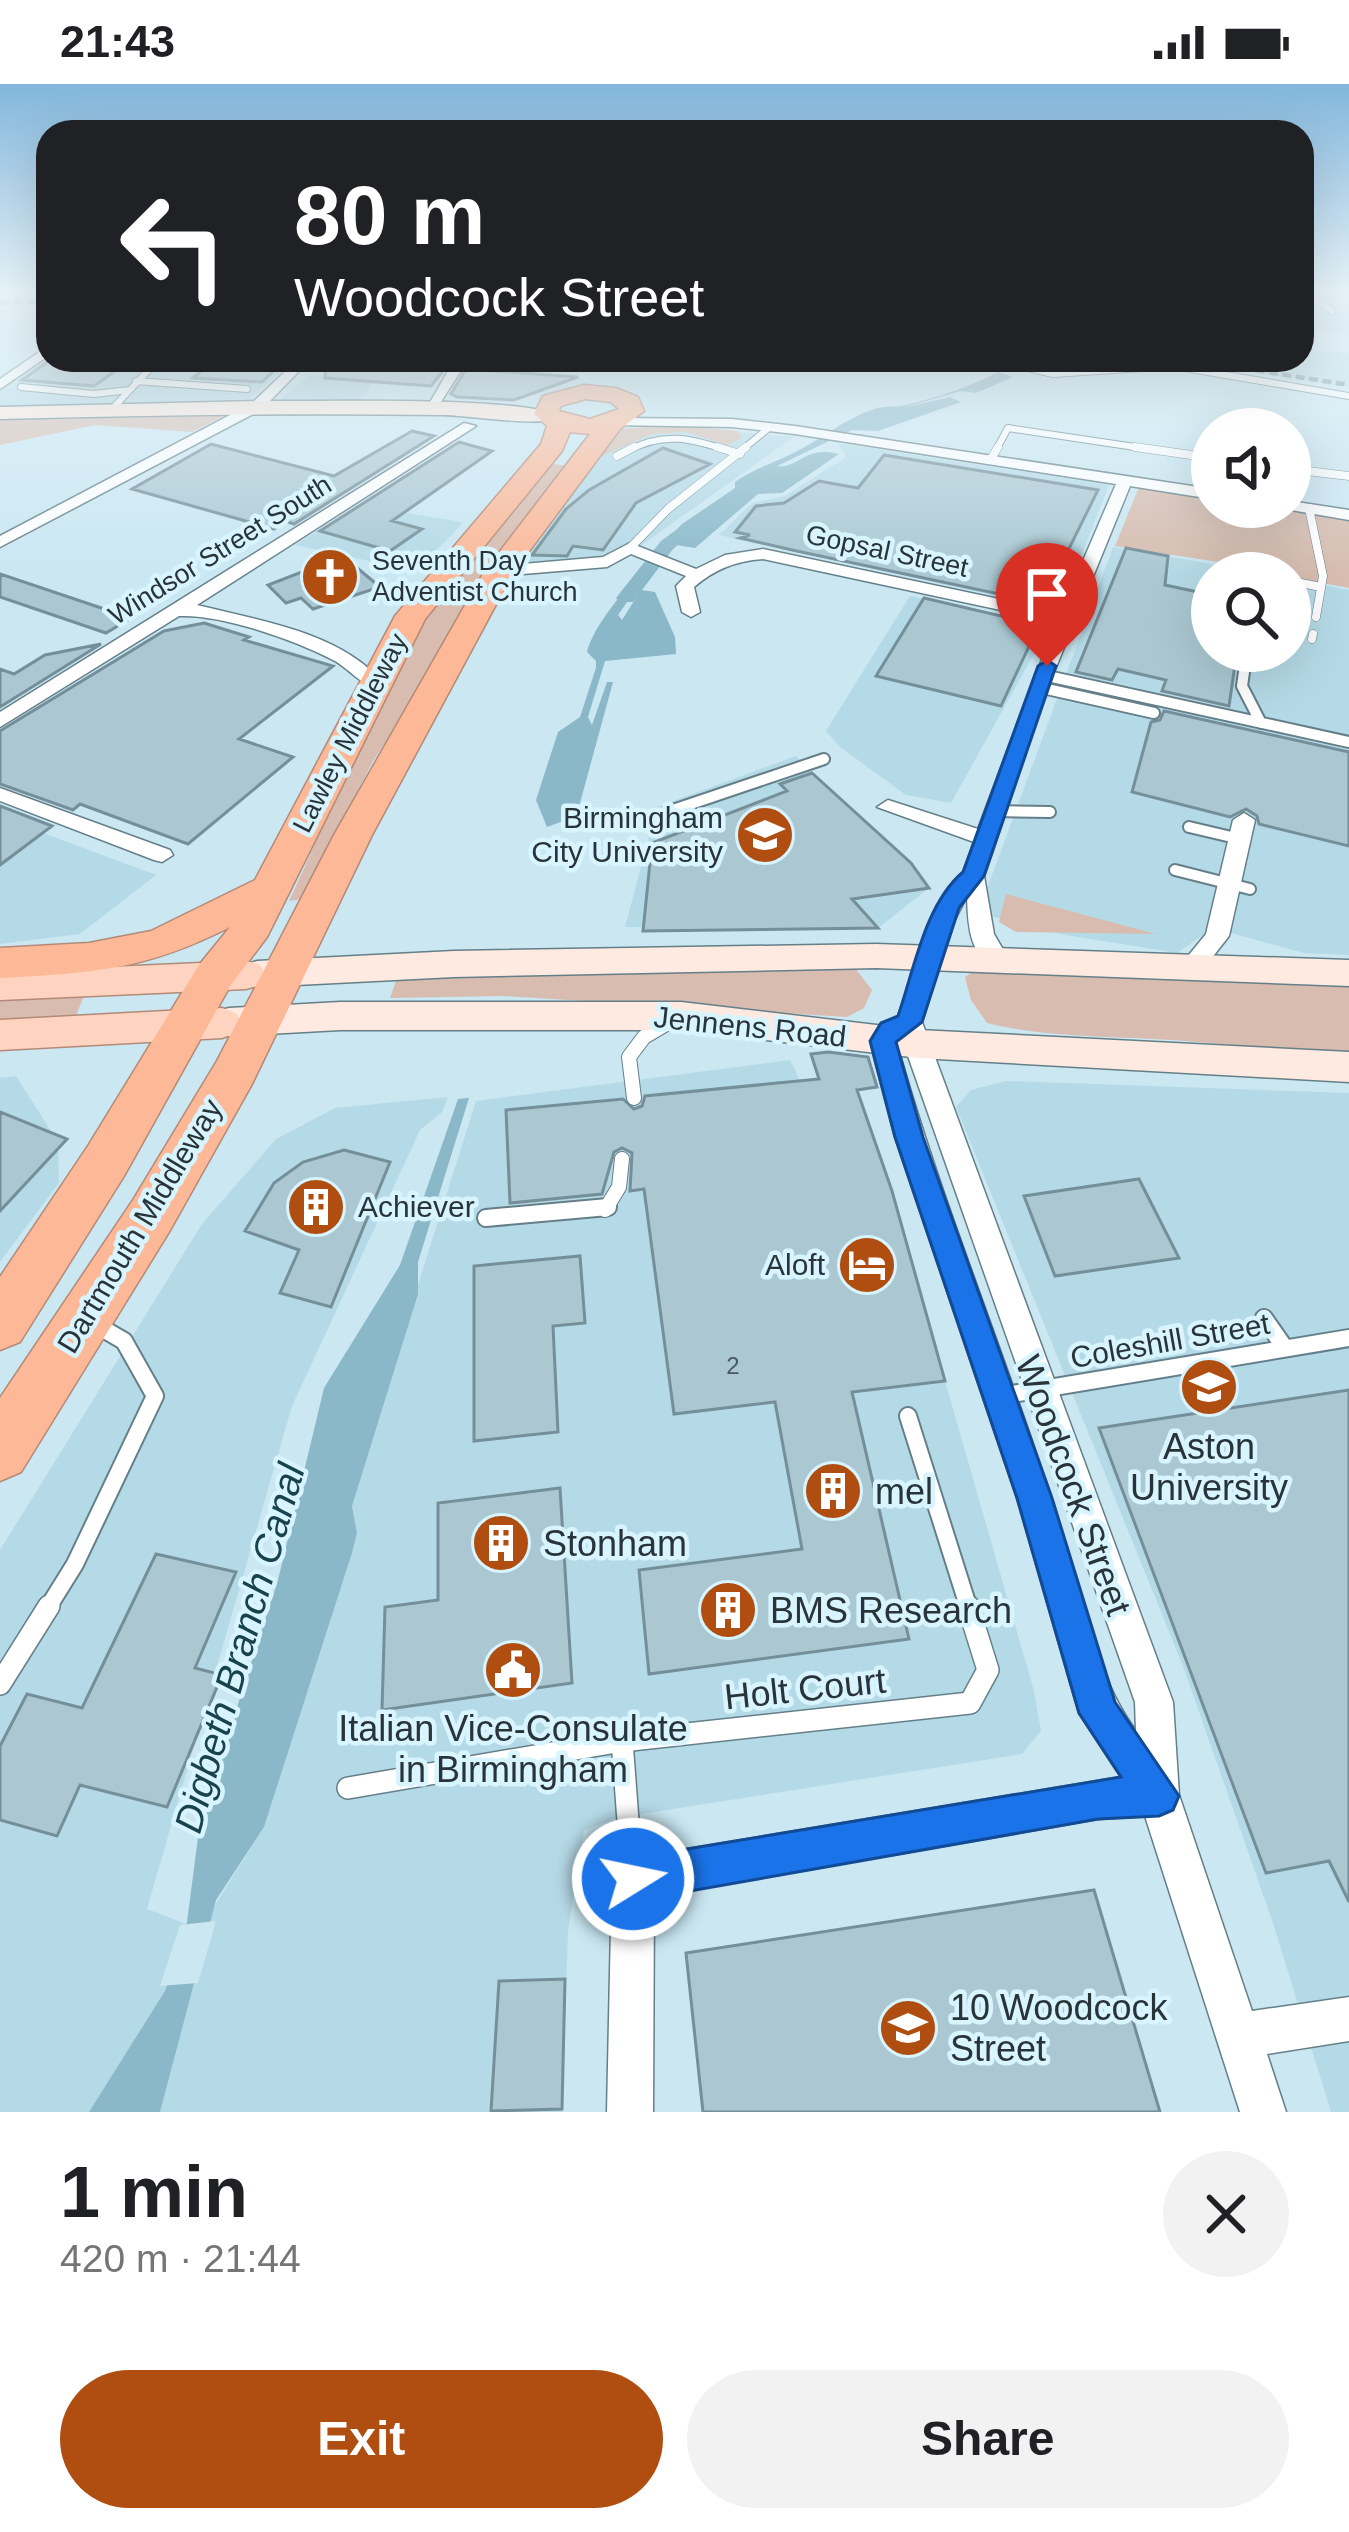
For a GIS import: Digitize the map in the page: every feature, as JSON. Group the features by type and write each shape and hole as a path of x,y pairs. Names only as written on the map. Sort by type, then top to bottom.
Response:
{"highway":[{"name":"Lawley Middleway","path":"236,999 246,937 390,651 454,561 553,446 560,425 556,408 575,388"},
{"name":"Lawley Middleway","path":"236,999 353,835 499,572 618,411 604,388"},
{"path":"556,408 582,426 618,411"},
{"path":"0,963 89,958 161,944 268,890"},
{"name":"Dartmouth Middleway","path":"0,1451 151,1216 236,999"},
{"name":"Dartmouth Middleway","path":"0,1324 106,1161 236,999"}],"main road":[{"path":"0,413 252,398 430,408 476,418 556,408"},
{"name":"Jennens Road","path":"236,999 454,964 959,954 1349,973"},
{"path":"0,986 236,999"},
{"path":"0,1035 236,999"},
{"name":"Jennens Road","path":"236,999 340,1016 681,1016 1349,1067"}],"street":[{"path":"0,542 266,388"},
{"path":"430,408 444,388"},
{"path":"618,411 732,423"},
{"path":"618,411 847,437 1191,491"},
{"name":"Windsor Street South","path":"0,722 476,418"},
{"path":"959,954 956,890 973,876 1041,681 1125,481"},
{"path":"1311,508 1349,515"},
{"path":"523,569 607,562 630,548 697,575 685,586 691,612"},
{"name":"Gopsal Street","path":"697,575 724,560 763,554 1067,619"},
{"path":"174,611 190,609 336,653 374,682"},
{"path":"336,653 390,651"},
{"path":"0,794 162,855"},
{"path":"888,807 984,838"},
{"path":"1191,967 1217,936 1239,891 1242,830"},
{"path":"904,1036 959,954 979,887 973,876"},
{"path":"1217,936 1252,971"},
{"name":"Woodcock Street","path":"904,1036 948,1141 1154,1702 1159,1796 1263,2112"},
{"name":"Woodcock Street","path":"904,1036 909,1137 1000,1396 1098,1713 1159,1796"},
{"path":"630,2112 633,1879 1098,1799 1159,1796"},
{"path":"1240,2036 1349,2019"}],"lane":[{"path":"21,388 94,394 129,390"},
{"path":"181,388 252,398"},
{"path":"1300,388 1349,396"},
{"path":"113,408 129,390"},
{"path":"630,548 668,509 770,427"},
{"path":"991,459 1009,428 1191,455"},
{"path":"617,456 662,435 689,435 740,454"},
{"path":"1311,471 1349,476"},
{"path":"1310,528 1322,568 1316,617"},
{"path":"1311,585 1321,587"},
{"path":"1244,672 1242,686 1261,723"},
{"path":"1041,681 1349,742"},
{"path":"1041,681 1154,713"},
{"path":"668,812 824,758"},
{"path":"994,811 1050,812"},
{"path":"1189,826 1242,830"},
{"path":"1175,870 1239,891"},
{"path":"634,1098 629,1057 644,1037 681,1016"},
{"path":"486,1218 606,1210 620,1187 622,1159"},
{"path":"0,1684 75,1564 155,1396 124,1341 86,1318"},
{"path":"1264,1318 1285,1348"},
{"name":"Coleshill Street","path":"1000,1396 1349,1338"},
{"name":"Holt Court","path":"348,1788 622,1741 970,1703 988,1670 908,1416"},
{"path":"622,1741 633,1879"}],"shaded area":[{"path":"263,388 250,399 0,406 0,391"},
{"path":"295,388 369,388 357,404 280,400"},
{"path":"962,388 988,388 903,408 950,397 961,402 878,431 852,430 777,466 818,452 839,454 782,493 758,494 695,548 664,543 751,472 877,408"},
{"path":"217,412 222,417 192,432 95,425 0,445 0,416"},
{"path":"668,425 794,437 629,554 515,565 611,438 622,429"},
{"path":"668,425 738,431 742,438 727,445 686,432 652,434 597,458 622,429"},
{"path":"838,443 1109,485 1060,610 719,535 752,503 785,496 846,457"},
{"path":"553,464 568,466 373,761 301,899 289,901 394,666 456,575"},
{"path":"1139,487 1191,495 1191,528 1311,528 1311,515 1349,521 1349,588 1311,581 1311,552 1191,552 1191,558 1115,546"},
{"path":"358,505 463,523 416,571 295,545"},
{"path":"1113,547 1191,561 1191,672 1311,672 1311,582 1349,590 1349,955 1304,953 1213,928 1177,953 1060,934 978,913"},
{"path":"645,565 650,569 618,615 622,620 641,590 655,592 675,637 676,654 605,661 588,717 592,725 607,682 613,682 574,825 568,826 566,820 547,827 536,800 558,732 580,717 596,668 587,652 591,641"},
{"path":"910,596 1050,625 951,803 906,795 840,747 826,731"},
{"name":"Birmingham City University","path":"796,756 911,863 929,888 878,928 625,927 657,807"},
{"path":"0,817 156,875 80,934 0,944"},
{"path":"1006,894 1156,934 1016,932 999,922"},
{"path":"855,968 872,990 864,1008 847,1017 502,996 390,998 397,978"},
{"path":"979,968 1349,977 1349,1052 1056,1034 987,1023 971,1000 965,977"},
{"path":"84,996 72,1025 0,1029 0,998"},
{"path":"790,1060 945,1381 1034,1691 1041,1731 1022,1754 616,1818 584,1830 568,1931 562,2112 0,2112 0,1550 202,1224 276,1139 335,1108 448,1097 442,1112 420,1130 292,1406 147,1909 200,1929 264,1827 352,1553 357,1533 352,1506 374,1424 476,1101"},
{"path":"16,1076 58,1142 59,1183 0,1262 0,1078"},
{"name":"Aston University","path":"1006,1081 1349,1093 1349,2112 1331,2112 1274,1926 1183,1666 956,1107 971,1090"},
{"path":"469,1098 418,1262 418,1294 352,1506 357,1533 352,1553 264,1827 216,1900 160,2112 89,2112 165,1991 187,1922 200,1822 278,1580 324,1388 400,1265 458,1099"}],"pier":[{"path":"216,1921 198,1983 160,1986 180,1925"}],"building":[{"path":"455,388 548,388 514,400 451,394"},
{"path":"412,431 434,436 294,524 285,521 274,529 132,489 211,444 334,476"},
{"path":"459,442 492,451 392,521 422,529 390,551 320,531"},
{"path":"663,448 710,464 636,503 603,550 573,546 567,556 532,555 566,509 589,490"},
{"path":"884,455 1098,490 1042,603 740,538 750,535 735,532 756,506 784,503 819,481 858,488"},
{"path":"1126,548 1168,556 1165,585 1191,591 1191,672 1234,672 1229,706 1162,691 1166,680 1118,669 1112,680 1076,672"},
{"name":"Seventh Day Adventist Church","path":"343,556 380,587 313,609 301,598 286,603 268,585"},
{"path":"0,574 131,618 106,633 0,597"},
{"path":"924,598 1039,625 1001,706 876,676"},
{"path":"204,623 333,666 239,739 293,757 188,844 80,804 73,810 0,784 0,731 164,631"},
{"path":"101,644 0,707 0,669 14,674 45,655"},
{"path":"1164,711 1349,752 1349,846 1259,824 1257,816 1246,809 1230,817 1132,792 1151,722 1160,720"},
{"name":"Birmingham City University","path":"812,773 911,863 929,888 852,899 878,928 643,931 652,843 787,791 780,784"},
{"path":"0,806 52,826 0,865"},
{"path":"811,1054 868,1057 877,1087 857,1090 892,1191 945,1381 852,1392 909,1639 649,1674 639,1570 802,1549 775,1402 674,1414 644,1189 630,1191 632,1153 622,1148 614,1152 602,1194 510,1203 506,1110 623,1099 634,1109 642,1106 645,1096 819,1079"},
{"path":"0,1112 67,1139 0,1211"},
{"name":"Achiever","path":"344,1150 390,1162 331,1307 280,1293 299,1250 245,1231 274,1183 303,1162"},
{"path":"1139,1179 1179,1258 1055,1276 1024,1196"},
{"path":"580,1256 585,1323 553,1326 558,1432 474,1441 474,1266"},
{"path":"1349,1390 1349,1902 1329,1861 1266,1873 1099,1428"},
{"path":"560,1488 572,1683 382,1710 385,1607 438,1600 438,1503"},
{"path":"156,1554 236,1572 195,1668 222,1675 167,1807 80,1785 57,1836 0,1820 0,1746 27,1694 82,1708"},
{"name":"10 Woodcock Street","path":"1094,1890 1160,2112 703,2112 686,1953"},
{"path":"565,1979 562,2109 491,2111 499,1981"}],"waterway":[{"name":"Digbeth Branch Canal","path":"626,598 667,545 698,519"}],"place":[{"name":"Seventh Day Adventist Church","path":"330,577"},
{"name":"Birmingham City University","path":"765,835"},
{"name":"Achiever","path":"316,1207"},
{"name":"Aloft","path":"867,1265"},
{"name":"Aston University","path":"1209,1387"},
{"name":"mel","path":"833,1491"},
{"name":"Stonham","path":"501,1543"},
{"name":"BMS Research","path":"728,1610"},
{"name":"Italian Vice-Consulate in Birmingham","path":"513,1670"},
{"name":"10 Woodcock Street","path":"908,2028"}],"route":[{"path":"633,1879 1098,1799 1159,1796 1098,1713 1034,1498 909,1137 883,1041 890,1030 909,1022 947,908 956,890 973,876 1047,666"}]}
